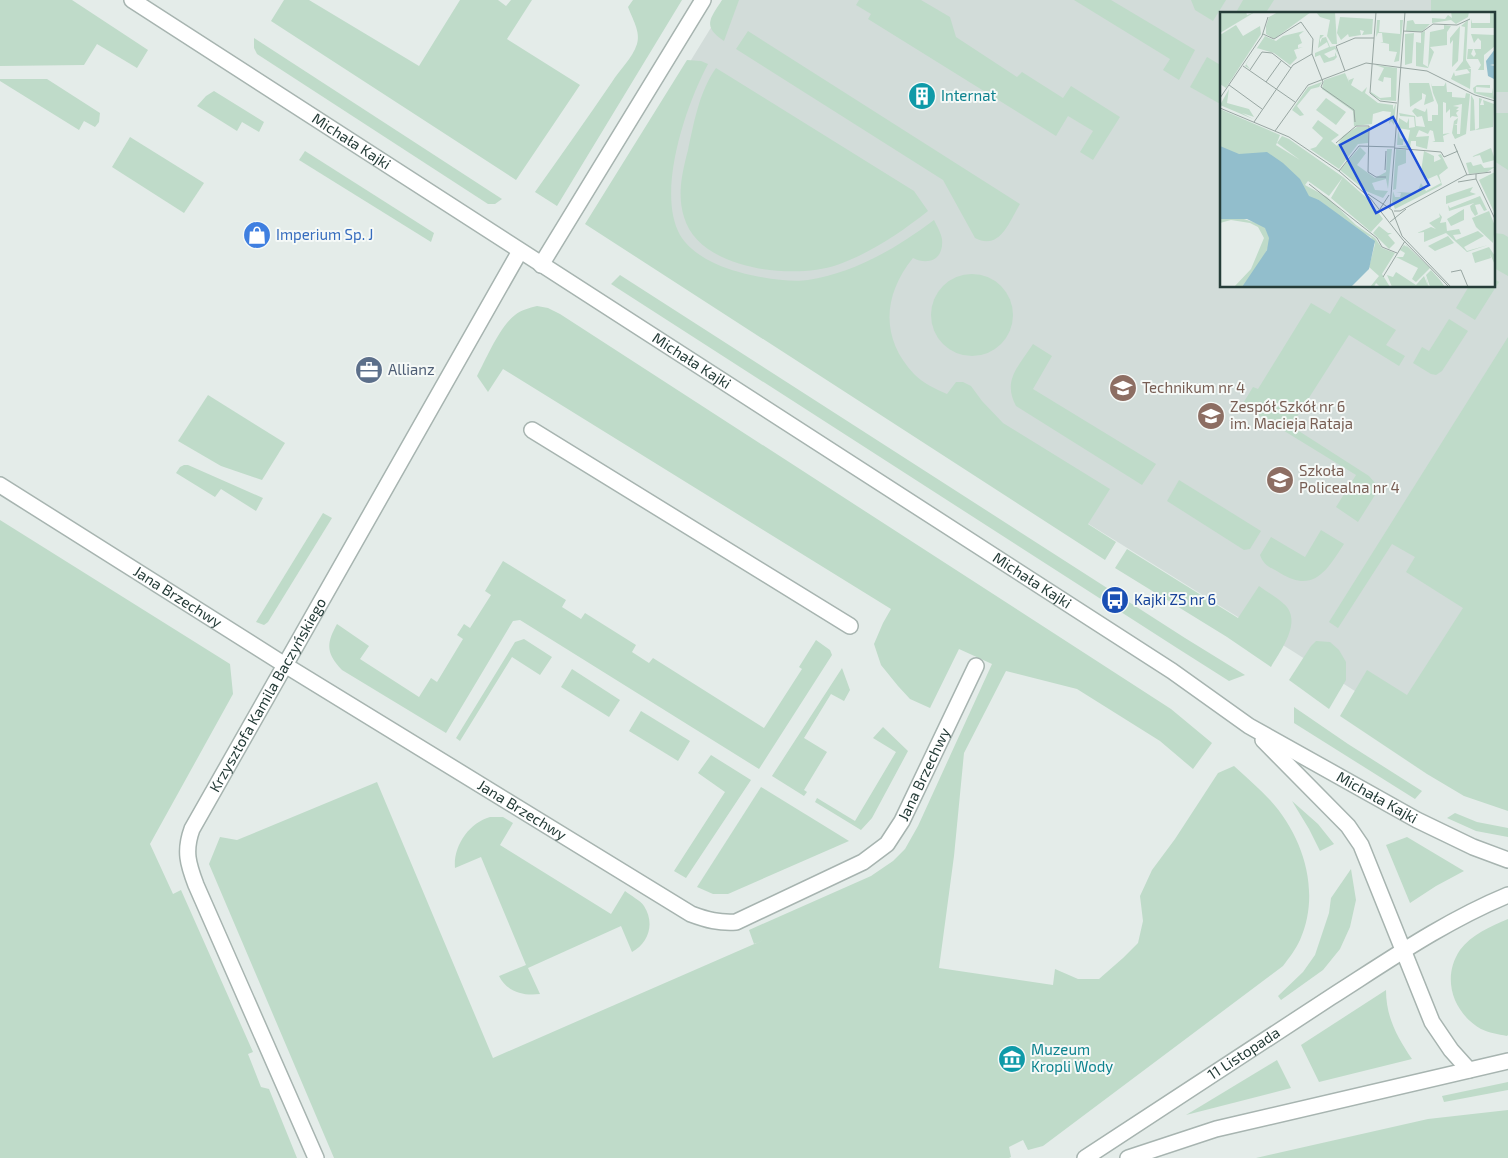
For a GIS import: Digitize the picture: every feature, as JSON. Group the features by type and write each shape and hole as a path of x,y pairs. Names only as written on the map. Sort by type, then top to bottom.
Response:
{"street":[{"name":"Michała Kajki","path":"132,0 1172,671 1249,726 1417,820 1472,847 1508,860"},
{"path":"541,265 703,0"},
{"name":"Krzysztofa Kamila Baczyńskiego","path":"316,1158 196,885 187,853 188,841 192,829 520,251"},
{"path":"532,430 850,626"},
{"name":"Jana Brzechwy","path":"0,485 286,665 691,914 720,923 736,922 863,862 887,844 902,821 976,666"},
{"name":"Michała Kajki","path":"1249,726 1348,826 1361,845 1432,1022 1451,1050 1468,1070"},
{"name":"11 Listopada","path":"1085,1158 1403,950 1457,919 1508,895"},
{"path":"1128,1158 1216,1128 1508,1061"}],"shaded area":[{"name":"Zespół Szkół nr 6 im. Macieja Rataja","path":"728,0 1508,0 1508,767 1486,775 1294,652 595,216"}],"green space":[{"path":"0,0 72,0 148,50 137,68 97,44 84,65 0,66"},
{"path":"284,0 309,0 419,66 460,0 498,0 506,6 511,0 532,0 507,39 580,85 516,180 271,21"},
{"path":"633,0 682,0 557,206 535,192 635,49 638,35 628,7"},
{"path":"722,0 739,0 724,41 713,31 710,22"},
{"path":"859,0 921,0 950,17 956,37 1017,77 1022,72 1063,98 1071,86 1120,117 1093,160 1080,152 1093,131 1068,116 1056,136 868,19 871,14 856,5"},
{"path":"1074,0 1111,0 1195,50 1179,80 1163,70 1170,59"},
{"path":"1191,0 1226,0 1213,21 1195,10"},
{"path":"1243,0 1274,0 1267,11 1268,12 1236,12"},
{"path":"1431,0 1508,0 1508,92 1496,92 1496,12 1431,12"},
{"path":"748,31 1020,204 1003,233 991,241 975,238 943,180 736,49"},
{"path":"254,38 502,199 495,204 488,204 257,54 254,48"},
{"path":"1207,57 1220,65 1220,104 1190,87"},
{"path":"687,60 701,61 708,64 699,81 683,125 673,173 671,196 673,217 680,235 689,247 708,260 737,272 779,280 799,281 842,272 874,258 934,220 942,239 941,252 930,261 913,258 903,272 891,301 891,331 895,346 914,374 925,383 947,394 956,382 963,382 971,386 1003,423 1110,489 1088,524 1116,542 1105,560 585,224"},
{"path":"716,68 914,191 928,211 896,235 873,248 837,265 818,269 797,271 773,270 750,266 727,259 708,249 693,235 684,217 681,184 698,108 705,87"},
{"path":"0,79 47,79 100,113 99,122 95,127 84,121 79,130 0,81"},
{"path":"214,91 264,122 259,132 242,122 237,131 197,106 206,96"},
{"path":"1496,113 1508,113 1508,170 1496,162"},
{"path":"130,137 204,183 184,213 112,167"},
{"path":"305,151 434,233 431,242 299,160"},
{"path":"1496,233 1508,237 1508,276 1496,269"},
{"path":"972,274 988,277 1001,286 1010,299 1013,315 1010,331 1001,344 988,353 972,356 956,353 943,344 934,331 931,315 934,299 943,286 956,277"},
{"path":"620,275 1245,675 1229,681 1177,648 611,284"},
{"path":"1468,288 1495,288 1475,320 1456,308"},
{"path":"1341,296 1396,330 1386,345 1405,356 1399,366 1349,335 1291,426 1369,476 1375,483 1375,495 1358,522 1336,507 1356,475 1242,405 1253,387 1258,389 1311,303 1330,314"},
{"path":"537,306 548,308 560,314 1171,709 1212,743 1193,769 1160,741 1077,689 1006,671 964,753 954,856 939,968 1053,985 1055,969 1078,979 1099,979 1138,943 1143,921 1140,896 1152,870 1175,839 1218,773 1234,766 1266,796 1282,815 1300,848 1306,866 1309,904 1306,922 1300,940 1283,966 1043,1146 1028,1150 1023,1140 1009,1147 1011,1157 1009,1158 334,1158 209,864 220,837 237,840 377,782 493,1058 825,913 754,944 749,930 871,876 893,861 905,849 918,826 992,664 959,649 930,708 910,699 881,665 874,644 891,609 503,369 488,392 477,376 494,343 509,320 522,310"},
{"path":"1449,319 1468,331 1442,371 1436,375 1431,374 1413,363 1422,347 1429,351"},
{"path":"1508,337 1508,811 1464,796 1427,774 1340,716 1367,670 1407,695 1463,608 1406,572 1415,557 1392,544 1338,628 1329,622"},
{"path":"1033,344 1052,356 1033,389 1156,464 1142,485 1016,406 1011,388 1014,373"},
{"path":"208,395 285,443 262,480 221,466 178,441"},
{"path":"184,465 188,465 263,498 256,511 221,489 215,497 176,473"},
{"path":"1179,480 1261,531 1250,549 1244,550 1167,501"},
{"path":"323,513 332,518 268,622 264,625 256,622"},
{"path":"0,520 230,664 233,694 150,844 173,894 181,890 253,1052 248,1054 261,1087 269,1089 297,1158 0,1158"},
{"path":"1321,530 1344,544 1325,570 1311,580 1292,579 1263,562 1260,555 1271,537 1305,557"},
{"path":"1127,549 1238,618 1259,586 1281,601 1289,611 1291,627 1285,644 1271,667 1227,637 1115,568"},
{"path":"503,561 566,600 562,607 581,619 585,613 636,645 632,652 649,663 653,658 764,728 802,669 799,667 816,640 830,650 832,655 759,769 520,620 513,621 446,733 342,670 330,653 331,637 337,624 369,646 360,659 419,697 431,678 437,682 463,639 457,635 464,624 470,628 491,595 485,591"},
{"path":"524,639 552,657 540,675 512,657 460,741 456,738 515,642"},
{"path":"1316,641 1330,642 1339,650 1346,662 1346,680 1329,709 1289,680"},
{"path":"842,668 850,690 844,701 831,694 804,738 827,752 804,790 807,792 804,796 772,776"},
{"path":"572,669 620,700 609,717 561,687"},
{"path":"1294,707 1422,791 1415,799 1294,723"},
{"path":"641,711 690,741 678,761 629,731"},
{"path":"883,727 908,751 872,818 861,830 815,802 817,798 855,821 896,752 873,738"},
{"path":"711,755 751,780 686,878 674,871 725,792 698,773"},
{"path":"761,787 849,841 728,894 713,894 697,887"},
{"path":"1292,801 1318,824 1334,844 1320,851"},
{"path":"1455,813 1477,822 1508,828 1508,837 1476,831 1447,818"},
{"path":"490,817 503,817 513,823 500,845 611,914 625,891 640,902 647,912 650,926 643,943 632,952 621,926 528,968 540,994 516,992 506,986 499,976 526,965 481,857 455,868 457,852 464,836 475,824"},
{"path":"1407,837 1464,871 1410,903 1386,845"},
{"path":"1351,869 1356,900 1350,927 1340,949 1323,970 1281,1000 1278,996 1303,972 1315,955 1329,913 1331,898"},
{"path":"1508,919 1507,1036 1481,1029 1463,1014 1453,994 1451,972 1460,950 1470,940 1482,931"},
{"path":"1386,990 1388,1009 1393,1026 1412,1059 1319,1082 1301,1045"},
{"path":"1277,1060 1291,1088 1186,1115"},
{"path":"1508,1082 1508,1090 1444,1102 1442,1096"},
{"path":"1508,1110 1508,1158 1256,1158 1428,1119"}],"place":[{"name":"Internat","path":"922,96"},
{"name":"Imperium Sp. J","path":"257,235"},
{"name":"Allianz","path":"369,370"},
{"name":"Technikum nr 4","path":"1123,388"},
{"name":"Zespół Szkół nr 6 im. Macieja Rataja","path":"1211,416"},
{"name":"Szkoła Policealna nr 4","path":"1280,480"},
{"name":"Kajki ZS nr 6","path":"1115,600"},
{"name":"Muzeum Kropli Wody","path":"1012,1059"}]}
